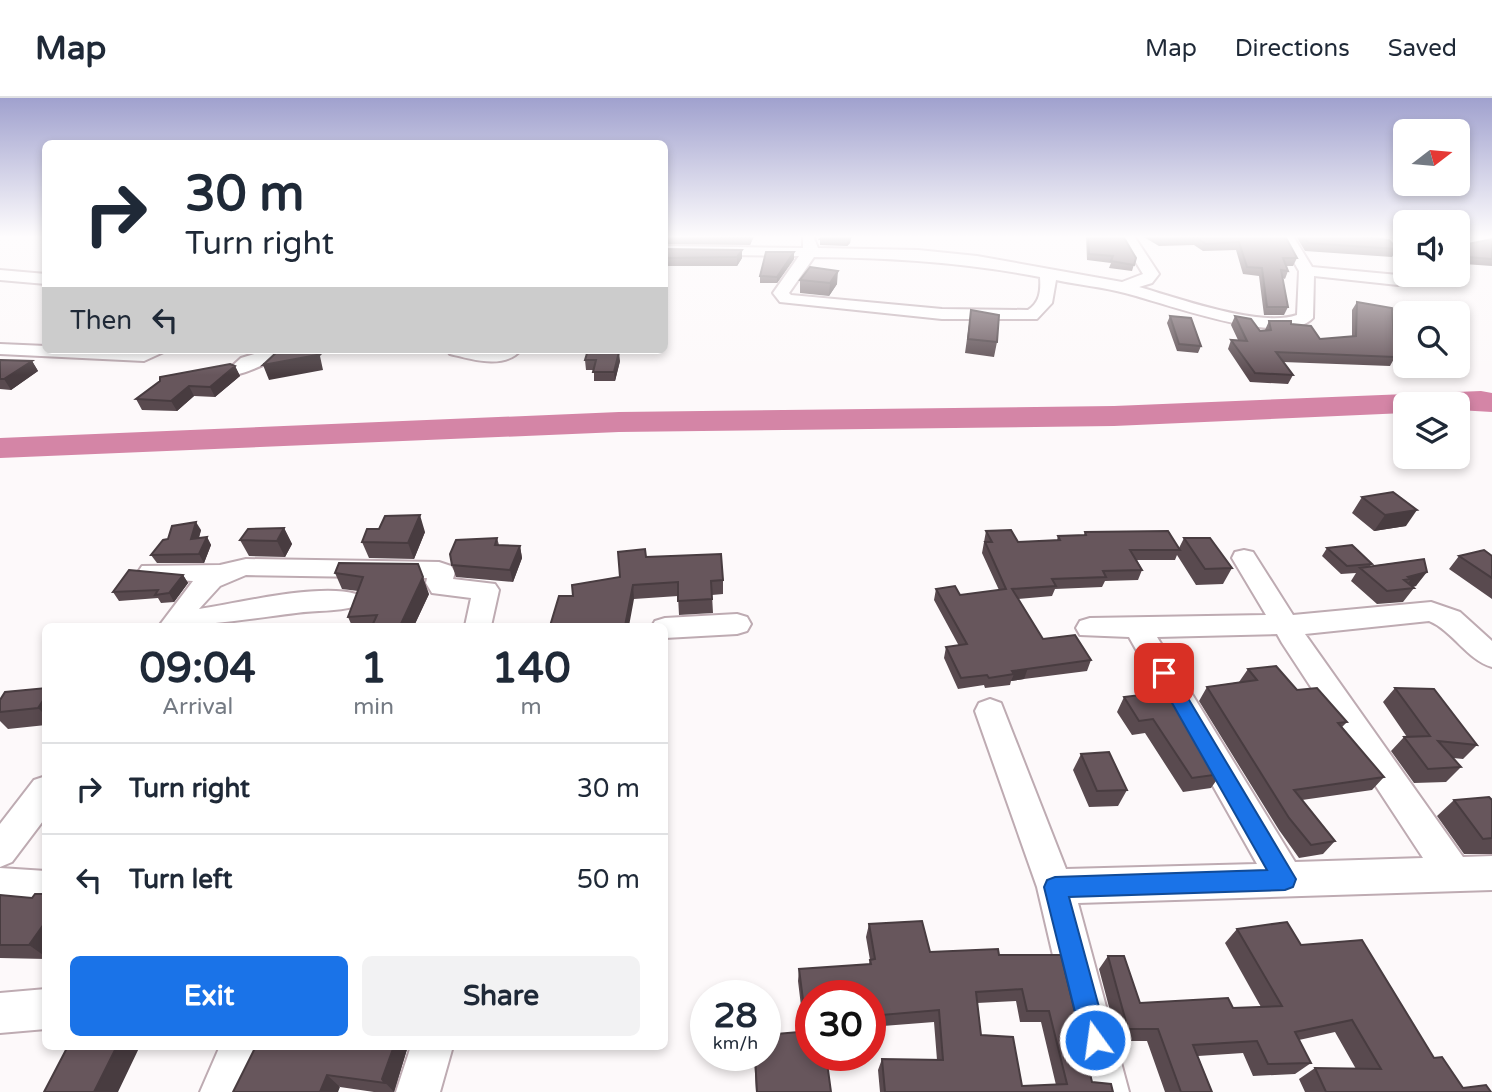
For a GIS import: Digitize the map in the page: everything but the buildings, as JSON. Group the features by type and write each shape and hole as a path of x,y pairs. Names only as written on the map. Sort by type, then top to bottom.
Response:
{"street":[{"path":"787,282 781,293 786,299 942,314 1031,315 1040,311 1044,304 1049,282"},
{"path":"1097,282 1268,325 1285,325 1305,318 1307,282"},
{"path":"1122,287 1138,282"},
{"path":"0,349 42,351"},
{"path":"103,354 149,354"},
{"path":"239,368 245,363 267,359 274,354"},
{"path":"481,354 506,354"},
{"path":"1244,558 1452,873"},
{"path":"151,572 221,573 246,567 439,570 442,572 439,583 441,587 486,590 479,623"},
{"path":"174,623 199,589 221,573"},
{"path":"180,623 254,612 300,601 347,600"},
{"path":"1090,628 1287,625 1431,611 1450,619 1492,657"},
{"path":"668,628 737,624"},
{"path":"1137,627 1285,879"},
{"path":"990,711 1055,887 1107,1092"},
{"path":"0,851 42,795"},
{"path":"1055,887 1492,873"},
{"path":"0,886 42,888"},
{"path":"0,1013 42,1009"},
{"path":"222,1092 239,1050"},
{"path":"418,1092 431,1050"}],"waterway":[{"path":"0,448 619,422 1114,416 1481,400 1492,403"}],"route":[{"path":"1095,1040 1070,936 1055,887 1285,879 1164,673"}]}
